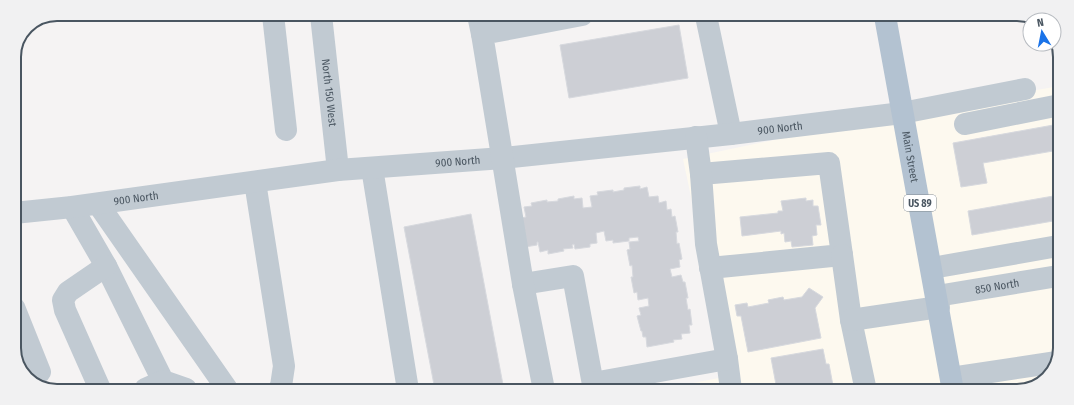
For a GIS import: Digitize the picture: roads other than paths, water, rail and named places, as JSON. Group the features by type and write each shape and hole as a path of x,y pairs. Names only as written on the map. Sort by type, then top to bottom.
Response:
{"main road":[{"name":"Main Street","path":"886,21 952,384"}],"street":[{"path":"274,21 286,130"},
{"name":"North 150 West","path":"322,21 338,170"},
{"path":"514,21 480,24 523,284 543,384"},
{"path":"707,21 731,134"},
{"name":"900 North","path":"21,212 98,204 338,170 503,158 731,134 902,113 1015,91 1010,115"},
{"path":"965,124 1053,106"},
{"path":"696,137 701,174 706,244 730,384"},
{"path":"701,174 829,163 851,320 865,384"},
{"path":"372,168 407,384"},
{"path":"254,182 284,366 281,384"},
{"path":"98,204 224,384"},
{"path":"72,207 106,266 154,384"},
{"path":"932,268 1053,247"},
{"path":"710,268 842,255"},
{"path":"98,384 65,310 63,300 68,292 106,266"},
{"path":"523,284 573,276 593,384"},
{"name":"850 North","path":"851,320 1053,277"},
{"path":"21,324 40,372"},
{"path":"608,384 727,359"},
{"path":"952,384 1049,364"}]}
